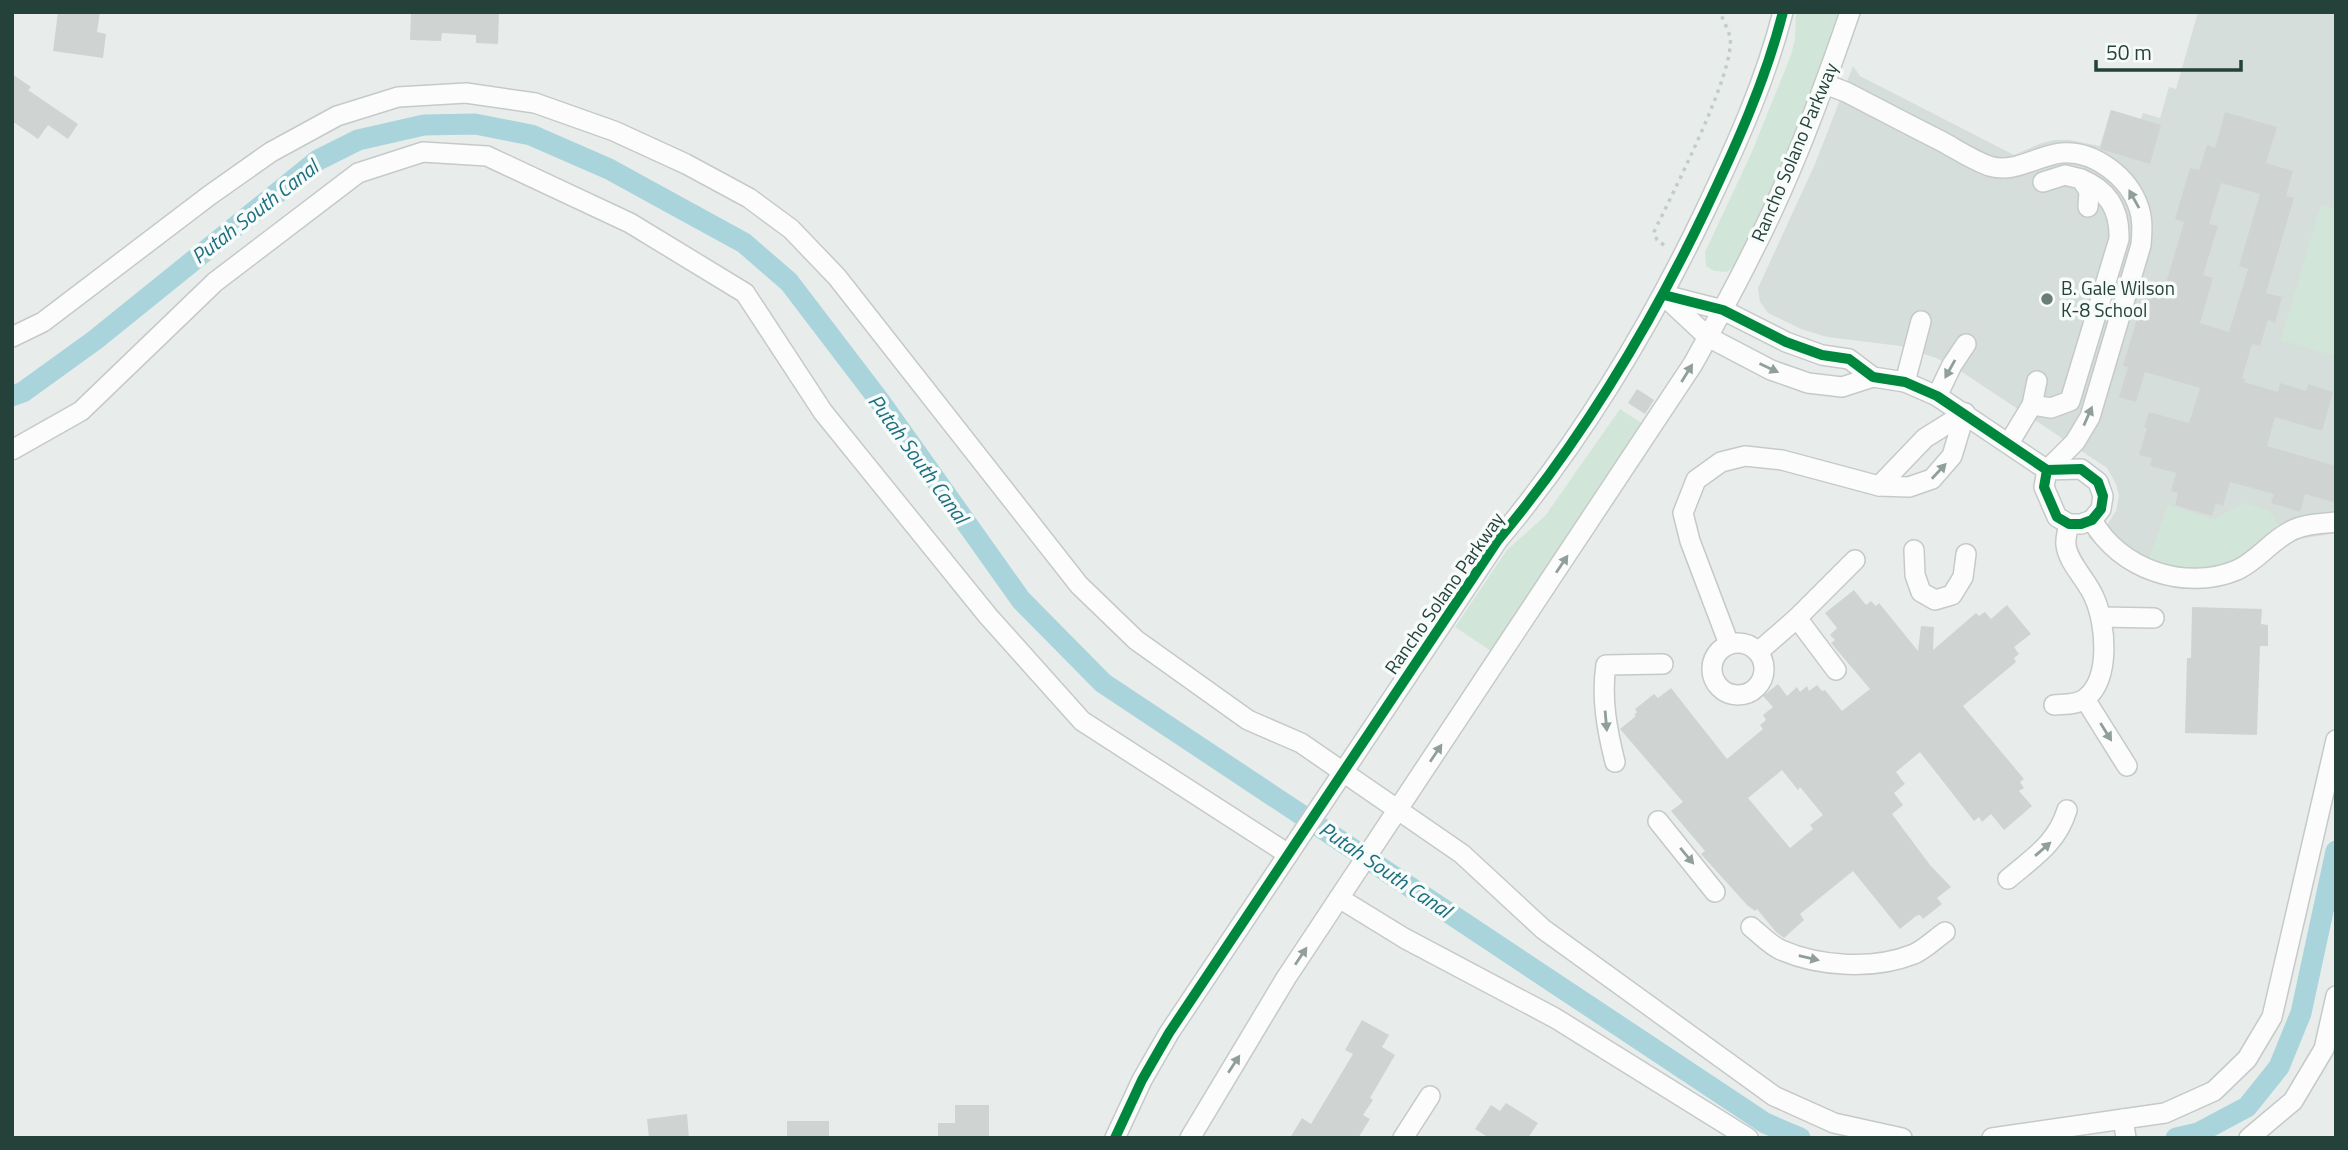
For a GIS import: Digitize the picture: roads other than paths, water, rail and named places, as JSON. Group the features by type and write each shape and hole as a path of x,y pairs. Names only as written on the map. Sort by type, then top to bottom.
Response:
{"street":[{"name":"Rancho Solano Parkway","path":"1115,1138 1142,1080 1169,1033 1498,540 1546,479 1625,361 1664,295 1747,119 1771,58 1783,12"},
{"name":"Rancho Solano Parkway","path":"1190,1138 1286,978 1636,453 1708,337 1781,193 1825,84 1850,12"},
{"path":"1664,295 1708,337 1771,370 1808,383 1842,387 1873,377 1905,382 1937,396 2047,470 2081,469 2098,482 2102,496 2101,509 2092,520 2069,524 2057,517 2044,487 2047,470 2075,442 2090,417 2141,245 2142,217 2138,205 2120,178 2107,167 2077,154 2048,156 2021,167 1990,166 1846,92 1825,84"},
{"path":"12,337 43,322 271,152 337,116 398,97 466,93 535,103 614,131 686,164 749,198 791,229 837,277 1079,585 1136,639 1248,720 1301,743 1339,778 1393,818 1462,854 1543,929 1774,1096 1834,1123 1902,1138"},
{"path":"12,450 82,411 215,282 358,173 424,152 487,156 630,223 745,293 823,412 988,616 1082,721 1290,851"},
{"path":"2032,405 2051,408 2070,401 2119,239 2118,219 2109,199 2100,189 2066,175 2043,181"},
{"path":"2081,179 2089,191 2088,207"},
{"path":"1664,295 1723,310 1786,342 1822,355 1849,359 1873,377"},
{"path":"1905,382 1921,321"},
{"path":"1937,396 1966,344"},
{"path":"2009,443 2032,405 2037,381"},
{"path":"1879,485 1925,438 1965,413"},
{"path":"1729,644 1690,541 1683,513 1696,480 1721,462 1745,456 1782,460 1879,485 1909,486 1932,479 1952,456 1965,413"},
{"path":"2092,520 2108,542 2144,568 2180,578 2199,579 2227,573 2249,564 2297,528 2336,522"},
{"path":"2054,705 2071,704 2085,699 2097,681 2103,657 2101,617 2086,579 2070,558 2066,544 2069,524"},
{"path":"1914,550 1915,575 1921,592 1935,600 1952,595 1963,578 1966,554"},
{"path":"1758,652 1797,618 1855,560"},
{"path":"2101,617 2154,618"},
{"path":"1797,618 1836,670"},
{"path":"1745,643 1758,652 1765,668 1759,684 1745,694 1727,693 1715,681 1712,663 1721,648 1729,644 1745,643"},
{"path":"1615,762 1606,726 1606,665 1663,664"},
{"path":"2085,699 2127,766"},
{"path":"1992,1138 2124,1128 2214,1091 2247,1059 2272,1017 2336,740"},
{"path":"2008,879 2052,841 2062,827 2067,810"},
{"path":"1658,821 1715,892"},
{"path":"1339,898 1404,938 1555,1018 1748,1138"},
{"path":"1751,927 1778,949 1812,960 1847,964 1881,963 1916,953 1945,932"},
{"path":"2249,1138 2293,1101 2324,1049 2336,996"},
{"path":"1403,1138 1430,1096"},
{"path":"1203,1115 1208,1138"}],"waterway":[{"name":"Putah South Canal","path":"12,396 23,392 95,340 318,160 358,140 424,125 475,124 531,135 609,169 744,243 789,282 879,400 1021,600 1103,683 1765,1123 1800,1138"},
{"name":"Putah South Canal","path":"2176,1138 2198,1133 2247,1107 2279,1067 2301,1013 2336,851"}],"place":[{"name":"B. Gale Wilson K-8 School","path":"2047,299"}]}
